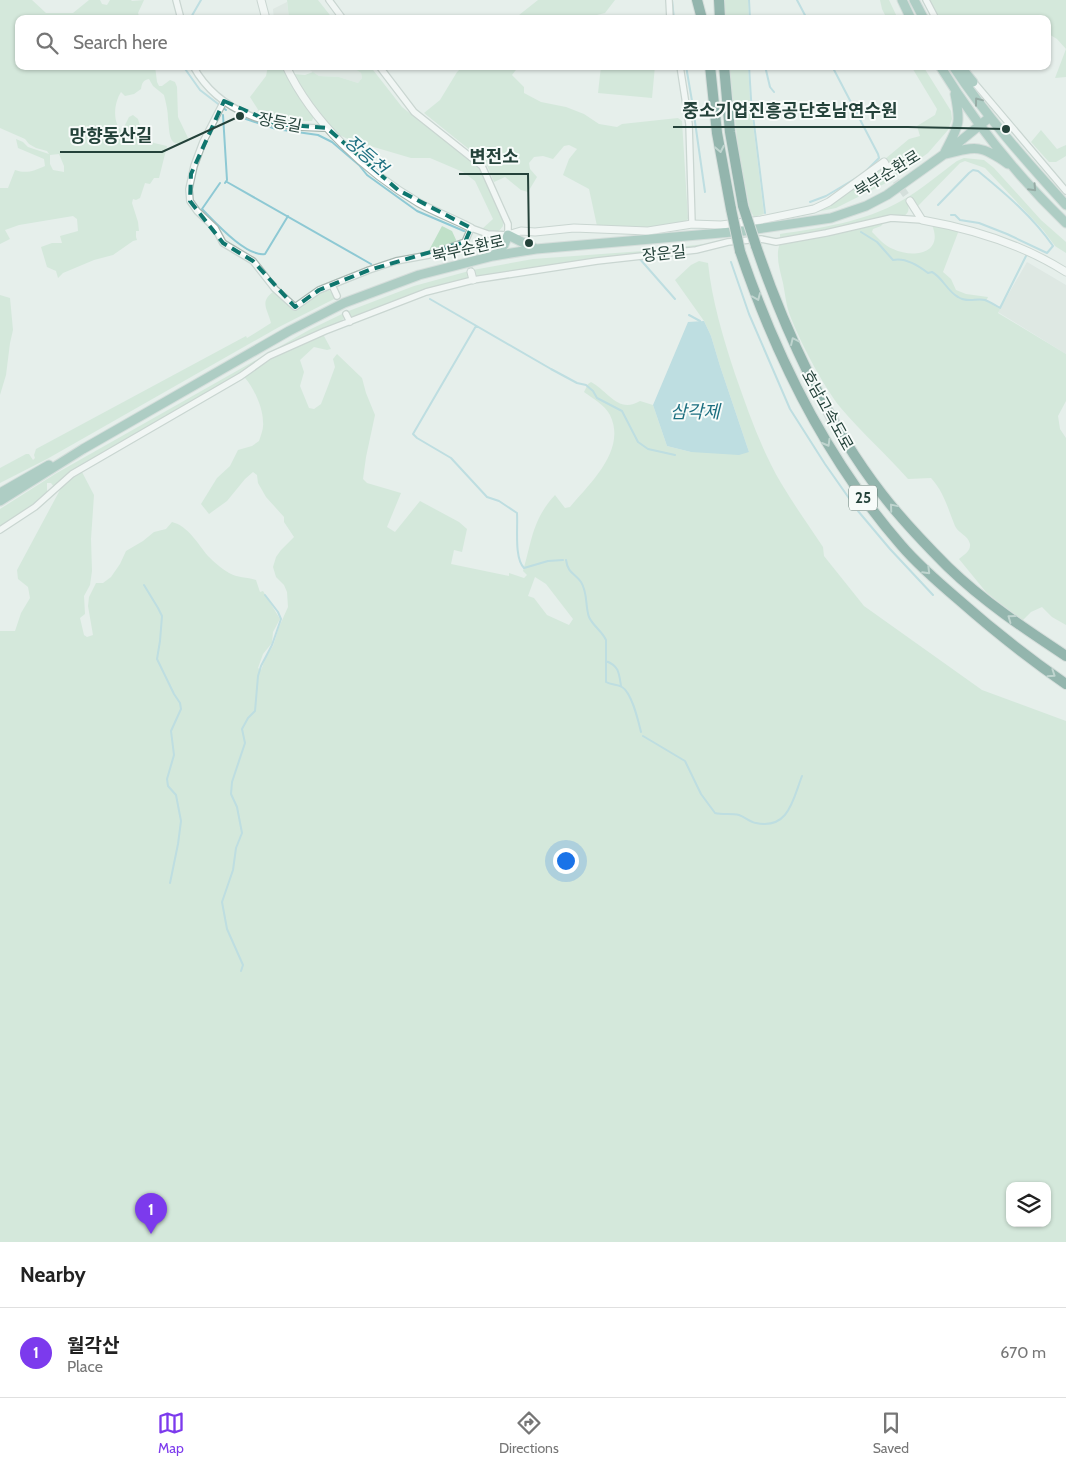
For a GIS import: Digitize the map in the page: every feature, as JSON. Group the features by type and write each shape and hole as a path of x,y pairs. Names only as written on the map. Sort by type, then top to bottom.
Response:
{"highway":[{"path":"697,0 702,15"},
{"path":"703,15 704,0"},
{"path":"719,0 720,15"},
{"name":"호남고속도로","path":"710,70 717,133 740,251 768,323 801,398 834,456 869,506 902,547 988,626 1066,684"},
{"name":"호남고속도로","path":"724,70 730,132 743,206 756,246 768,281 815,387 849,446 882,494 911,528 950,568 996,607 1066,656"}],"main road":[{"path":"914,0 922,15"},
{"path":"902,1 909,15"},
{"path":"942,70 955,91 1015,170 1066,223"},
{"path":"956,70 990,117 1029,165 1066,205"},
{"path":"964,70 973,82"},
{"path":"944,155 958,125 959,117 955,91"},
{"name":"북부순환로","path":"83,449 289,332 344,303 419,275 493,256 536,249 744,232 831,218 866,206 887,195 944,155 990,117"},
{"path":"944,155 966,149 979,148 988,151 1015,170"},
{"path":"493,256 504,245 508,235 536,249"},
{"path":"0,488 83,449"},
{"path":"0,503 83,449"},
{"path":"0,493 28,476"}],"street":[{"path":"176,0 180,15"},
{"path":"261,0 265,15"},
{"path":"329,0 340,15"},
{"path":"669,0 670,15"},
{"path":"926,0 934,15"},
{"name":"장등길","path":"195,70 204,84 222,105 276,124 328,128"},
{"name":"장운길","path":"288,70 300,90 328,128 344,146 373,171 398,190 428,208 488,234 508,235 521,231 574,228 648,231 692,224 721,224 761,220 814,209 842,193 884,162 890,172"},
{"path":"382,70 414,112 482,166 508,224 508,235"},
{"name":"장운길","path":"681,70 689,124 692,224"},
{"path":"973,82 1066,191"},
{"path":"222,105 203,142 194,166 189,189 190,201 215,228 223,243 253,261 275,289 295,307 319,290 396,261 465,246 471,228"},
{"path":"910,201 922,220 970,230 1001,239 1066,272"},
{"name":"장운길","path":"0,530 14,523 35,507 72,474 241,376 269,356 288,346 426,292 474,280 597,261 696,250 728,242 761,239 776,242 891,218 922,220"},
{"path":"471,272 474,280"},
{"path":"332,285 337,296"},
{"path":"346,314 350,322"}],"highlighted area":[{"path":"224,101 276,124 327,128 398,190 471,228 465,242 369,270 319,290 295,307 253,261 223,243 197,211 190,201 191,174"}],"shaded area":[{"path":"287,2 289,15 274,15 273,9"},
{"path":"310,70 356,70 361,73 362,78 358,83 339,77 319,76"},
{"path":"1027,262 1066,285 1066,354 998,312"}],"green space":[{"path":"0,0 32,0 46,13 73,13 89,0 100,0 102,4 107,5 110,0 144,0 139,15 15,15 15,70 156,70 159,86 170,80 175,82 177,87 178,117 189,140 182,143 174,142 171,139 164,95 153,86 149,79 142,83 141,89 134,94 125,96 121,92 117,101 115,118 122,131 129,117 133,115 138,119 141,129 139,133 154,143 167,146 159,178 154,178 150,184 145,183 140,198 133,199 132,203 139,231 136,231 137,240 113,255 94,260 63,273 58,278 56,271 47,267 41,247 52,243 62,243 60,236 78,231 77,219 73,216 19,225 5,230 10,239 0,244 0,188 8,188 15,170 23,172 45,166 44,159 18,148 16,139 28,147 49,154 47,151 29,144 25,139 0,128","holes":["59,154 64,166 64,172 53,170 50,164 50,155"]},
{"path":"287,0 318,0 330,15 289,15"},
{"path":"538,0 615,0 605,13 597,15 519,15"},
{"path":"724,0 748,0 749,15 725,15"},
{"path":"880,0 889,0 896,15 885,15"},
{"path":"928,0 1066,0 1066,49 1051,35 1051,15 936,15"},
{"path":"1066,49 1066,77 1055,78"},
{"path":"267,70 284,70 314,116 312,121 277,121 262,116 250,97 266,76"},
{"path":"356,70 373,70 402,107 479,168 503,222 503,226 499,231 489,232 482,229 493,219 475,181 463,172 430,158 411,158 350,140 335,133 293,74 305,75 313,72 319,76 339,77 358,83 362,78 361,73"},
{"path":"459,70 516,70 512,75 524,87 524,93 541,102 566,107 584,114 599,124 617,127 622,124 678,118 682,121 688,219 684,223 648,228 597,226 589,189 563,175 569,159 577,149 569,145 564,146 553,159 543,156 534,157 529,163 530,169 537,177 528,192 521,190 505,177 494,182 486,163 424,113 440,100"},
{"path":"601,70 655,70 652,98 598,93"},
{"path":"729,70 748,70 764,214 754,217 750,210 739,155"},
{"path":"913,70 925,70 951,111 952,119 948,130 928,153 886,183 836,208 796,216 814,210 879,170 883,169 888,175 893,171 885,159 909,139 920,136 917,126 935,115 937,109"},
{"path":"1041,130 1057,149 1066,145 1066,156 1056,162 1049,162 1031,142"},
{"path":"964,158 984,160 994,168 1041,220 1066,242 1066,253 1055,246 1043,230 985,168 965,161 960,163 917,207 912,200 907,202 909,210 904,216 892,215 826,231 780,238 780,234 842,223 887,208 908,197 957,161"},
{"path":"885,221 881,226 873,229 872,232 890,248 901,252 918,253 930,248 934,242 935,234 932,225 959,230 943,272 951,279 956,290 966,294 988,297 986,301 1000,309 998,313 1066,354 1066,401 1058,416 1060,429 1066,438 1066,625 1052,617 1042,607 1031,612 1022,621 986,592 959,559 968,551 970,544 955,526 935,483 931,478 908,479 856,425 840,407 826,386 793,324 779,268 778,253 780,243"},
{"path":"442,226 452,231 457,242 456,244 427,254"},
{"path":"705,244 704,246 480,278 475,275 473,270 533,259 643,251"},
{"path":"699,261 708,263 722,333 755,430 767,457 781,483 823,547 824,556 864,606 982,690 1066,721 1066,1242 0,1242 0,631 15,631 21,613 30,598 28,587 18,579 17,570 61,488 69,480 82,472 94,495 91,539 92,571 90,585 84,596 85,614 80,618 84,635 87,637 93,635 88,606 89,597 96,583 103,583 111,577 126,551 154,532 166,529 172,522 188,531 208,556 224,570 235,576 256,580 260,592 263,591 280,619 273,632 272,643 263,654 258,668 261,670 273,646 288,607 287,592 284,585 276,577 273,567 276,557 294,537 284,522 284,517 266,497 258,483 257,475 253,472 227,501 209,514 201,504 217,478 230,466 238,450 252,446 259,441 263,427 263,416 252,387 245,378 249,372 279,354 321,335 324,336 331,349 314,347 300,360 304,372 300,386 309,408 314,409 321,404 335,367 333,359 337,354 362,378 375,415 363,479 367,483 401,493 387,527 395,532 420,501 459,522 467,529 462,552 454,550 451,564 509,576 509,573 524,578 527,575 523,571 534,531 547,504 555,495 565,508 570,507 596,477 610,453 614,441 614,428 608,411 584,392 591,382 619,403 625,405 640,401 653,405 667,446 691,452 749,452 711,336 704,321 675,280 691,265","holes":["535,577 546,584 573,619 569,625 547,615 534,598 528,596"]},
{"path":"469,271 469,277 466,280 351,318 346,312 414,286"},
{"path":"326,290 330,291 336,298 279,327 47,459 0,483 0,468 26,454 29,454 33,460 36,449 246,336 247,338 271,323 265,303 266,299 273,292 294,311"},
{"path":"0,295 10,298 13,330 6,375 0,395"},
{"path":"342,314 344,318 339,324 268,354 240,374 185,405 54,487 51,483 47,483 47,494 0,528 0,509 55,474 309,330"}],"water":[{"name":"삼각제","path":"704,321 711,336 749,452 739,455 691,452 667,446 653,405 688,322"}],"waterway":[{"name":"장등천","path":"192,15 201,0"},
{"path":"672,0 674,15"},
{"path":"749,0 750,15"},
{"path":"797,0 805,15"},
{"name":"장등천","path":"186,70 200,90 226,110"},
{"path":"687,70 705,192"},
{"path":"749,70 765,213"},
{"path":"766,70 770,87 774,92"},
{"path":"834,70 878,154 879,158 866,171"},
{"path":"223,115 227,180 225,183"},
{"name":"장등천","path":"243,118 276,129 318,135 332,142 359,165 367,175 417,211 464,231"},
{"path":"938,205 969,173 973,170 978,171 1009,197 1053,246 1047,253 1007,234 979,223 960,220 955,215 951,215"},
{"path":"810,202 826,196 863,174"},
{"path":"227,182 371,264"},
{"path":"220,183 202,209 231,238 249,250 265,254 288,216"},
{"path":"861,232 877,242 893,260 907,261 928,273 932,272 961,299 985,300 1000,308 1027,254"},
{"name":"장등천","path":"639,258 675,299"},
{"path":"731,262 749,314 790,409 858,511 933,595"},
{"path":"430,299 551,369 577,383 586,385 597,398 622,411 638,442 648,449 675,455"},
{"name":"장등천","path":"689,315 700,321 700,323"},
{"path":"476,326 413,434 451,458 487,497 499,501 517,513 518,550 524,568 548,561 563,560"},
{"path":"566,560 570,571 579,579 583,586 589,617 606,640 606,682 626,690 634,707 641,732"},
{"path":"144,585 162,616 157,659 180,703 181,709 171,731 174,755 167,779 168,786 176,795 181,821 170,883"},
{"path":"241,971 243,965 227,929 222,902 233,870 236,848 242,833 237,807 231,794 232,782 245,743 242,729 248,718 255,711 258,676 281,619 265,595"},
{"path":"606,661 614,665 618,670 621,686"},
{"path":"643,736 685,761 701,794 715,813 739,815 756,823 767,824 776,822 788,811 802,776"}],"tunnel":[{"path":"890,172 910,201"},
{"path":"466,249 471,272"}],"place":[{"name":"망향동산길","path":"240,116"},
{"name":"중소기업진흥공단호남연수원","path":"1006,129"},
{"name":"변전소","path":"529,243"},
{"name":"월각산","path":"151,1234"}]}
